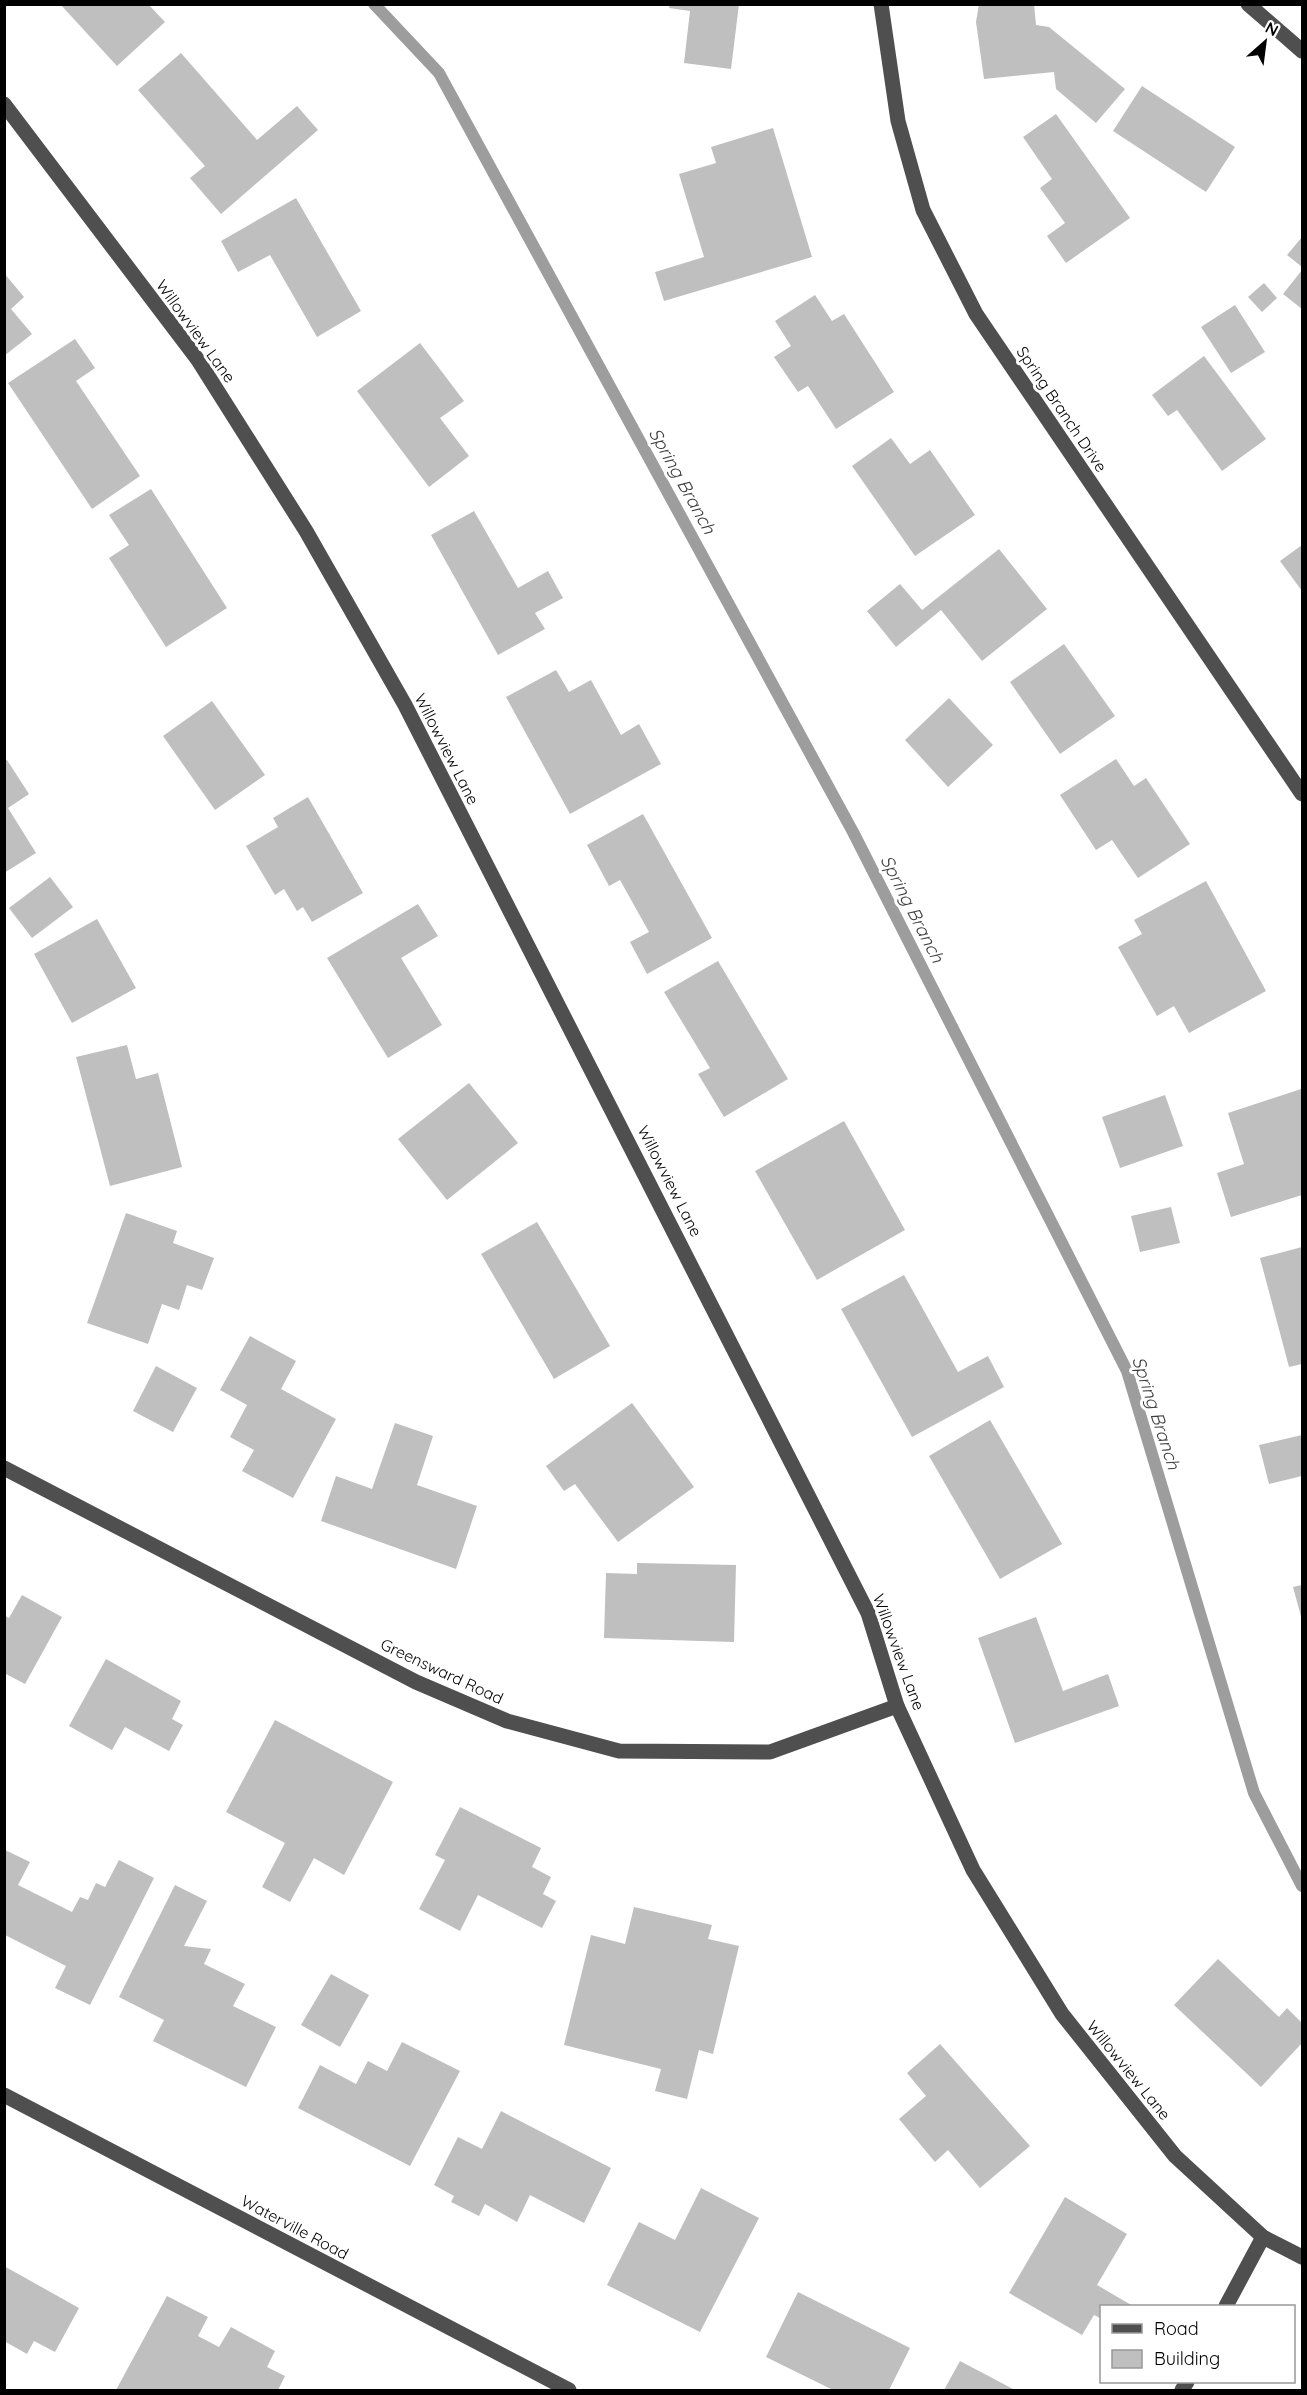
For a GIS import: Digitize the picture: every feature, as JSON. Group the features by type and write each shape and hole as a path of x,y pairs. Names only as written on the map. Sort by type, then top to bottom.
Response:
{"street":[{"name":"Spring Branch Drive","path":"881,4 898,121 923,210 976,314 1302,794"},
{"path":"1248,4 1302,51"},
{"name":"Willowview Lane","path":"4,104 198,360 306,531 399,695 868,1613 897,1706 974,1870 1062,2014 1175,2156 1263,2237 1302,2258"},
{"name":"Greensward Road","path":"4,1468 416,1682 507,1721 619,1751 770,1752 897,1706"},
{"name":"Waterville Road","path":"4,2095 568,2391"},
{"path":"1227,2305 1263,2237"}],"building":[{"path":"60,4 148,4 165,22 117,66"},
{"path":"670,4 739,4 731,69 684,63 690,11 669,8"},
{"path":"979,4 1034,4 1036,25 1049,27 1125,89 1096,123 1056,89 1054,72 984,79 976,22"},
{"path":"181,53 257,140 297,106 318,130 221,214 190,178 205,166 138,90"},
{"path":"1142,86 1235,147 1206,192 1113,131"},
{"path":"1056,114 1130,218 1066,263 1047,236 1065,223 1040,188 1052,179 1023,137"},
{"path":"773,128 812,257 664,301 655,272 704,257 679,174 716,163 711,147"},
{"path":"296,198 361,311 317,337 270,255 238,272 221,241"},
{"path":"1302,237 1302,267 1287,255"},
{"path":"1302,270 1302,309 1283,294"},
{"path":"4,273 24,297 11,309 32,334 4,356"},
{"path":"1264,283 1277,298 1262,312 1248,297"},
{"path":"815,295 832,321 844,314 894,392 836,429 808,386 798,392 774,357 791,346 775,321"},
{"path":"1235,305 1265,352 1231,373 1201,327"},
{"path":"75,339 95,368 76,381 140,476 92,509 8,383"},
{"path":"420,343 464,401 440,418 469,456 429,487 357,391"},
{"path":"1204,356 1266,439 1222,471 1177,410 1168,416 1152,395"},
{"path":"891,438 910,464 930,450 975,515 915,556 852,466"},
{"path":"151,489 227,608 166,647 109,558 129,545 109,515"},
{"path":"474,511 518,588 548,571 563,598 535,613 545,629 498,655 431,535"},
{"path":"1302,545 1302,591 1280,561"},
{"path":"999,549 1047,609 982,661 941,610 896,647 867,611 900,584 922,610"},
{"path":"1064,644 1115,716 1060,754 1010,682"},
{"path":"556,670 569,692 591,680 621,735 639,724 661,764 570,814 506,697"},
{"path":"949,698 993,745 948,787 905,740"},
{"path":"212,701 265,775 215,810 163,736"},
{"path":"1116,759 1134,786 1146,778 1190,844 1138,878 1112,840 1096,850 1060,795"},
{"path":"7,760 29,794 8,808 36,853 4,873 4,761"},
{"path":"308,797 363,893 312,922 303,907 297,911 284,889 275,895 246,846 278,827 273,818"},
{"path":"643,814 712,938 647,974 630,942 649,932 620,880 609,886 587,845"},
{"path":"50,877 73,907 32,938 9,908"},
{"path":"1206,881 1266,991 1189,1033 1174,1006 1157,1016 1118,947 1142,934 1134,920"},
{"path":"418,904 438,936 401,958 442,1025 388,1058 327,958"},
{"path":"97,919 136,988 72,1023 34,954"},
{"path":"718,961 788,1079 724,1117 698,1074 710,1068 664,992"},
{"path":"127,1045 136,1079 158,1073 182,1167 110,1186 76,1057"},
{"path":"469,1083 518,1143 447,1200 398,1139"},
{"path":"1301,1089 1302,1195 1231,1217 1217,1173 1244,1164 1228,1113"},
{"path":"1165,1095 1183,1146 1120,1168 1102,1117"},
{"path":"844,1121 905,1230 817,1280 755,1171"},
{"path":"1171,1207 1180,1243 1140,1252 1131,1216"},
{"path":"126,1213 177,1231 173,1243 214,1258 202,1290 187,1285 179,1310 162,1304 148,1344 87,1323"},
{"path":"537,1222 610,1346 554,1379 481,1254"},
{"path":"1302,1247 1302,1364 1289,1367 1260,1258"},
{"path":"904,1275 958,1372 988,1356 1004,1387 912,1437 841,1309"},
{"path":"250,1336 296,1361 281,1389 336,1419 293,1498 242,1471 254,1450 230,1437 247,1405 220,1390"},
{"path":"156,1366 197,1388 173,1432 133,1411"},
{"path":"632,1403 694,1487 618,1542 575,1484 564,1491 546,1466"},
{"path":"990,1420 1062,1544 1000,1579 929,1456"},
{"path":"395,1423 433,1436 417,1485 477,1506 456,1569 321,1521 336,1476 372,1489"},
{"path":"1302,1435 1302,1476 1269,1484 1259,1445"},
{"path":"637,1563 736,1565 734,1642 604,1638 606,1573 637,1574"},
{"path":"1302,1585 1302,1620 1293,1587"},
{"path":"22,1595 62,1617 25,1684 6,1674 4,1677 4,1615 9,1618"},
{"path":"1036,1617 1063,1691 1108,1674 1119,1706 1015,1743 978,1638"},
{"path":"106,1659 181,1701 172,1719 183,1725 169,1751 125,1727 112,1750 69,1726"},
{"path":"275,1720 393,1782 344,1875 314,1858 290,1902 262,1887 285,1843 226,1812"},
{"path":"460,1807 541,1848 532,1867 551,1877 543,1894 556,1901 542,1928 478,1895 460,1931 419,1909 445,1860 435,1855"},
{"path":"5,1850 30,1862 18,1885 72,1912 80,1897 88,1900 96,1883 105,1887 119,1860 154,1878 90,2005 55,1988 66,1966 5,1935"},
{"path":"175,1885 207,1901 184,1946 211,1949 204,1964 245,1984 233,2006 276,2027 246,2087 153,2041 164,2020 119,1997"},
{"path":"634,1907 712,1925 708,1939 739,1946 713,2054 699,2050 687,2099 655,2091 661,2069 564,2045 591,1935 625,1944"},
{"path":"1218,1959 1279,2017 1287,2008 1302,2023 1302,2043 1261,2087 1174,2005"},
{"path":"331,1974 369,1995 340,2047 301,2025"},
{"path":"402,2042 460,2071 410,2166 298,2108 320,2065 356,2084 368,2061 387,2071"},
{"path":"940,2044 1030,2146 980,2188 948,2150 935,2162 899,2119 926,2096 907,2073"},
{"path":"501,2111 611,2168 584,2223 530,2195 517,2222 485,2204 479,2216 451,2202 454,2196 434,2185 458,2137 482,2149"},
{"path":"701,2188 759,2218 700,2332 607,2285 639,2222 675,2240"},
{"path":"1065,2197 1127,2234 1097,2285 1131,2305 1100,2305 1100,2318 1094,2315 1082,2335 1009,2293"},
{"path":"4,2266 79,2308 55,2352 34,2341 27,2354 4,2341"},
{"path":"798,2292 910,2348 889,2390 833,2390 766,2357"},
{"path":"167,2296 208,2317 198,2336 219,2347 231,2327 275,2351 267,2367 285,2376 278,2390 116,2390"},
{"path":"960,2361 1015,2390 944,2390"}],"waterway":[{"name":"Spring Branch","path":"374,4 439,73 853,832 1127,1371 1254,1793 1302,1886"}]}
